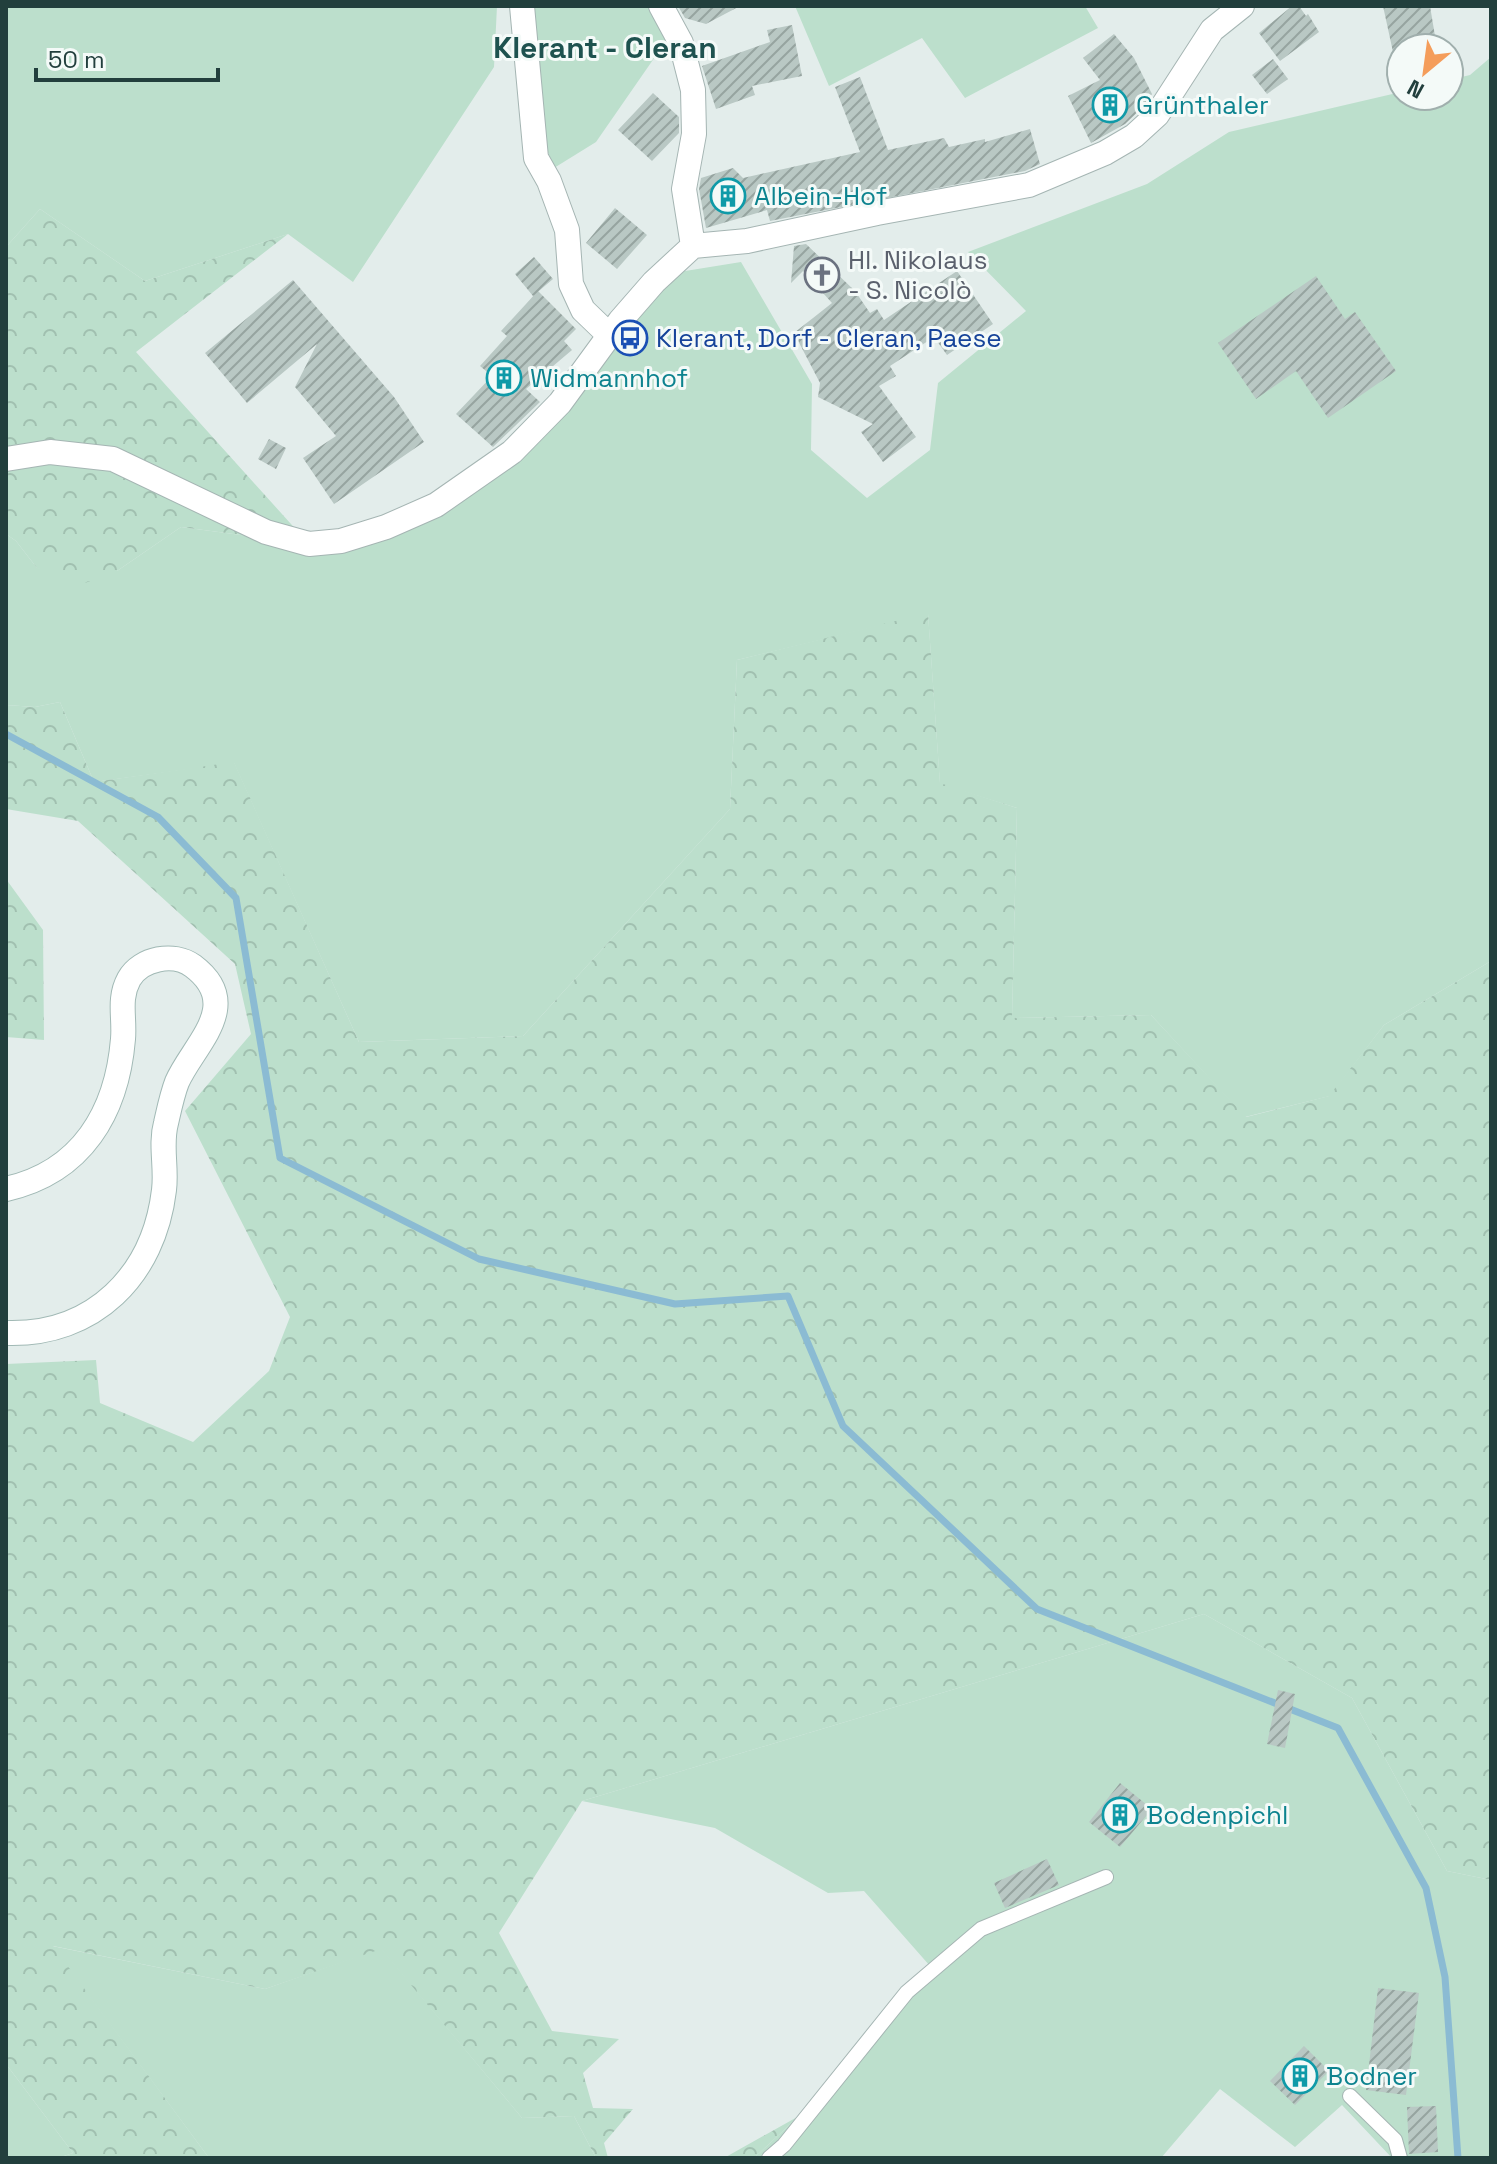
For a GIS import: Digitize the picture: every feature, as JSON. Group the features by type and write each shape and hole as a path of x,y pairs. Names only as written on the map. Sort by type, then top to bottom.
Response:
{"street":[{"path":"522,6 536,158 549,181 567,230 571,284 583,310 609,335"},
{"path":"661,6 681,43 693,90 694,134 684,189 693,246"},
{"path":"6,459 50,452 113,459 266,532 309,544 341,541 386,527 436,505 512,452 560,403 609,335 654,282 693,246 747,241 1029,185 1105,153 1134,136 1157,115 1212,30 1242,6"},
{"path":"6,1189 29,1183 59,1166 86,1144 107,1110 118,1077 124,1035 121,1002 129,979 141,966 159,959 176,958 191,965 206,979 214,997 215,1016 199,1050 177,1082 164,1129 164,1189 157,1227 144,1260 122,1287 95,1310 56,1328 6,1333"}],"lane":[{"path":"769,2158 784,2145 907,1992 981,1929 1106,1877"},
{"path":"1350,2096 1395,2140 1400,2158"}],"green space":[{"path":"6,6 497,6 494,67 353,282 288,234 145,281 40,209 6,247"},
{"path":"529,6 650,6 666,41 596,142 554,168 546,147"},
{"path":"795,6 1085,6 1098,28 965,98 922,38 829,86"},
{"path":"1491,57 1491,961 1384,1025 1330,1096 1245,1117 1151,1015 1012,1018 1017,808 940,784 928,614 737,660 730,809 523,1036 359,1042 234,763 94,782 60,702 35,707 6,705 6,534 16,541 37,568 117,571 181,527 309,544 341,541 512,452 679,272 741,262 812,384 811,450 867,498 930,450 938,383 1026,311 968,252 1147,184 1229,132 1385,96 1385,112 1465,112 1465,76"},
{"path":"40,209 145,281 288,234 136,352 309,544 181,527 117,571 85,583 37,568 16,541 6,534 6,247"},
{"path":"928,613 940,783 1017,808 1012,1018 1151,1015 1246,1117 1329,1096 1384,1025 1491,961 1491,1880 1447,1871 1352,1698 1204,1614 582,1801 499,1933 552,2031 619,2039 583,2073 593,2108 633,2109 604,2143 608,2158 596,2158 574,2116 522,2118 381,1949 265,1989 53,1946 209,2158 58,2158 73,2153 6,2064 6,1364 96,1360 100,1403 193,1442 269,1371 290,1317 185,1111 251,1034 235,964 78,821 6,809 6,705 35,707 60,702 94,782 234,762 359,1042 523,1036 730,809 737,660"},
{"path":"6,879 43,930 44,1040 6,1037"},
{"path":"1204,1614 1352,1698 1447,1871 1491,1880 1491,2158 1392,2158 1342,2105 1295,2147 1220,2089 1161,2158 754,2158 799,2116 930,1966 864,1891 828,1893 715,1828 582,1801"},
{"path":"52,1946 265,1989 381,1948 522,2118 574,2116 596,2158 209,2158"},
{"path":"6,2064 73,2153 58,2158 6,2158"},
{"path":"799,2116 754,2158 724,2158"}],"building":[{"path":"678,6 740,6 706,24 685,18"},
{"path":"1292,6 1299,6 1306,16 1308,14 1319,32 1280,61 1259,33"},
{"path":"1383,6 1430,6 1434,32 1389,32"},
{"path":"792,25 802,76 752,86 755,95 716,109 702,66 770,42 767,30"},
{"name":"Grünthaler","path":"1114,34 1134,58 1152,94 1125,124 1091,143 1068,96 1100,80 1083,58"},
{"path":"1273,59 1288,79 1267,94 1252,75"},
{"path":"860,77 888,150 944,138 949,147 985,139 985,142 1030,129 1040,164 1025,171 770,221 767,210 706,228 699,189 701,178 733,168 743,178 860,152 835,87"},
{"path":"653,93 679,117 679,133 652,161 618,130"},
{"path":"615,208 647,235 617,269 586,243"},
{"path":"806,244 855,291 870,313 877,309 884,320 957,271 993,324 947,355 934,337 890,366 896,376 879,386 916,437 883,462 861,432 873,424 818,397 820,383 794,333 832,303 803,271 791,283 794,246"},
{"path":"534,257 553,279 533,296 515,274"},
{"path":"1316,276 1345,319 1355,312 1396,371 1328,418 1296,371 1256,399 1218,343"},
{"path":"293,280 394,397 424,442 334,504 303,458 336,436 295,387 317,344 247,403 205,353"},
{"name":"Widmannhof","path":"538,291 576,329 564,341 572,350 526,389 540,402 493,447 456,414 492,376 480,366 507,336 501,331"},
{"path":"269,439 286,448 276,469 258,459"},
{"path":"1278,1690 1295,1694 1285,1748 1267,1744"},
{"name":"Bodenpichl","path":"1120,1783 1152,1809 1120,1847 1089,1822"},
{"path":"1047,1859 1059,1885 1005,1908 994,1883"},
{"path":"1378,1988 1419,1993 1406,2095 1366,2090"},
{"name":"Bodner","path":"1304,2046 1329,2071 1295,2105 1270,2081"},
{"path":"1436,2106 1438,2152 1409,2154 1407,2107"}],"waterway":[{"path":"6,734 158,817 236,898 280,1158 479,1259 675,1304 788,1296 843,1426 1037,1609 1338,1728 1426,1888 1445,1977 1458,2158"}],"place":[{"name":"Grünthaler","path":"1110,105"},
{"name":"Albein-Hof","path":"728,196"},
{"name":"Hl. Nikolaus - S. Nicolò","path":"822,275"},
{"name":"Klerant, Dorf - Cleran, Paese","path":"630,338"},
{"name":"Widmannhof","path":"504,378"},
{"name":"Bodenpichl","path":"1120,1815"},
{"name":"Bodner","path":"1300,2076"}],"district":[{"name":"Klerant - Cleran","path":"605,47"}]}
